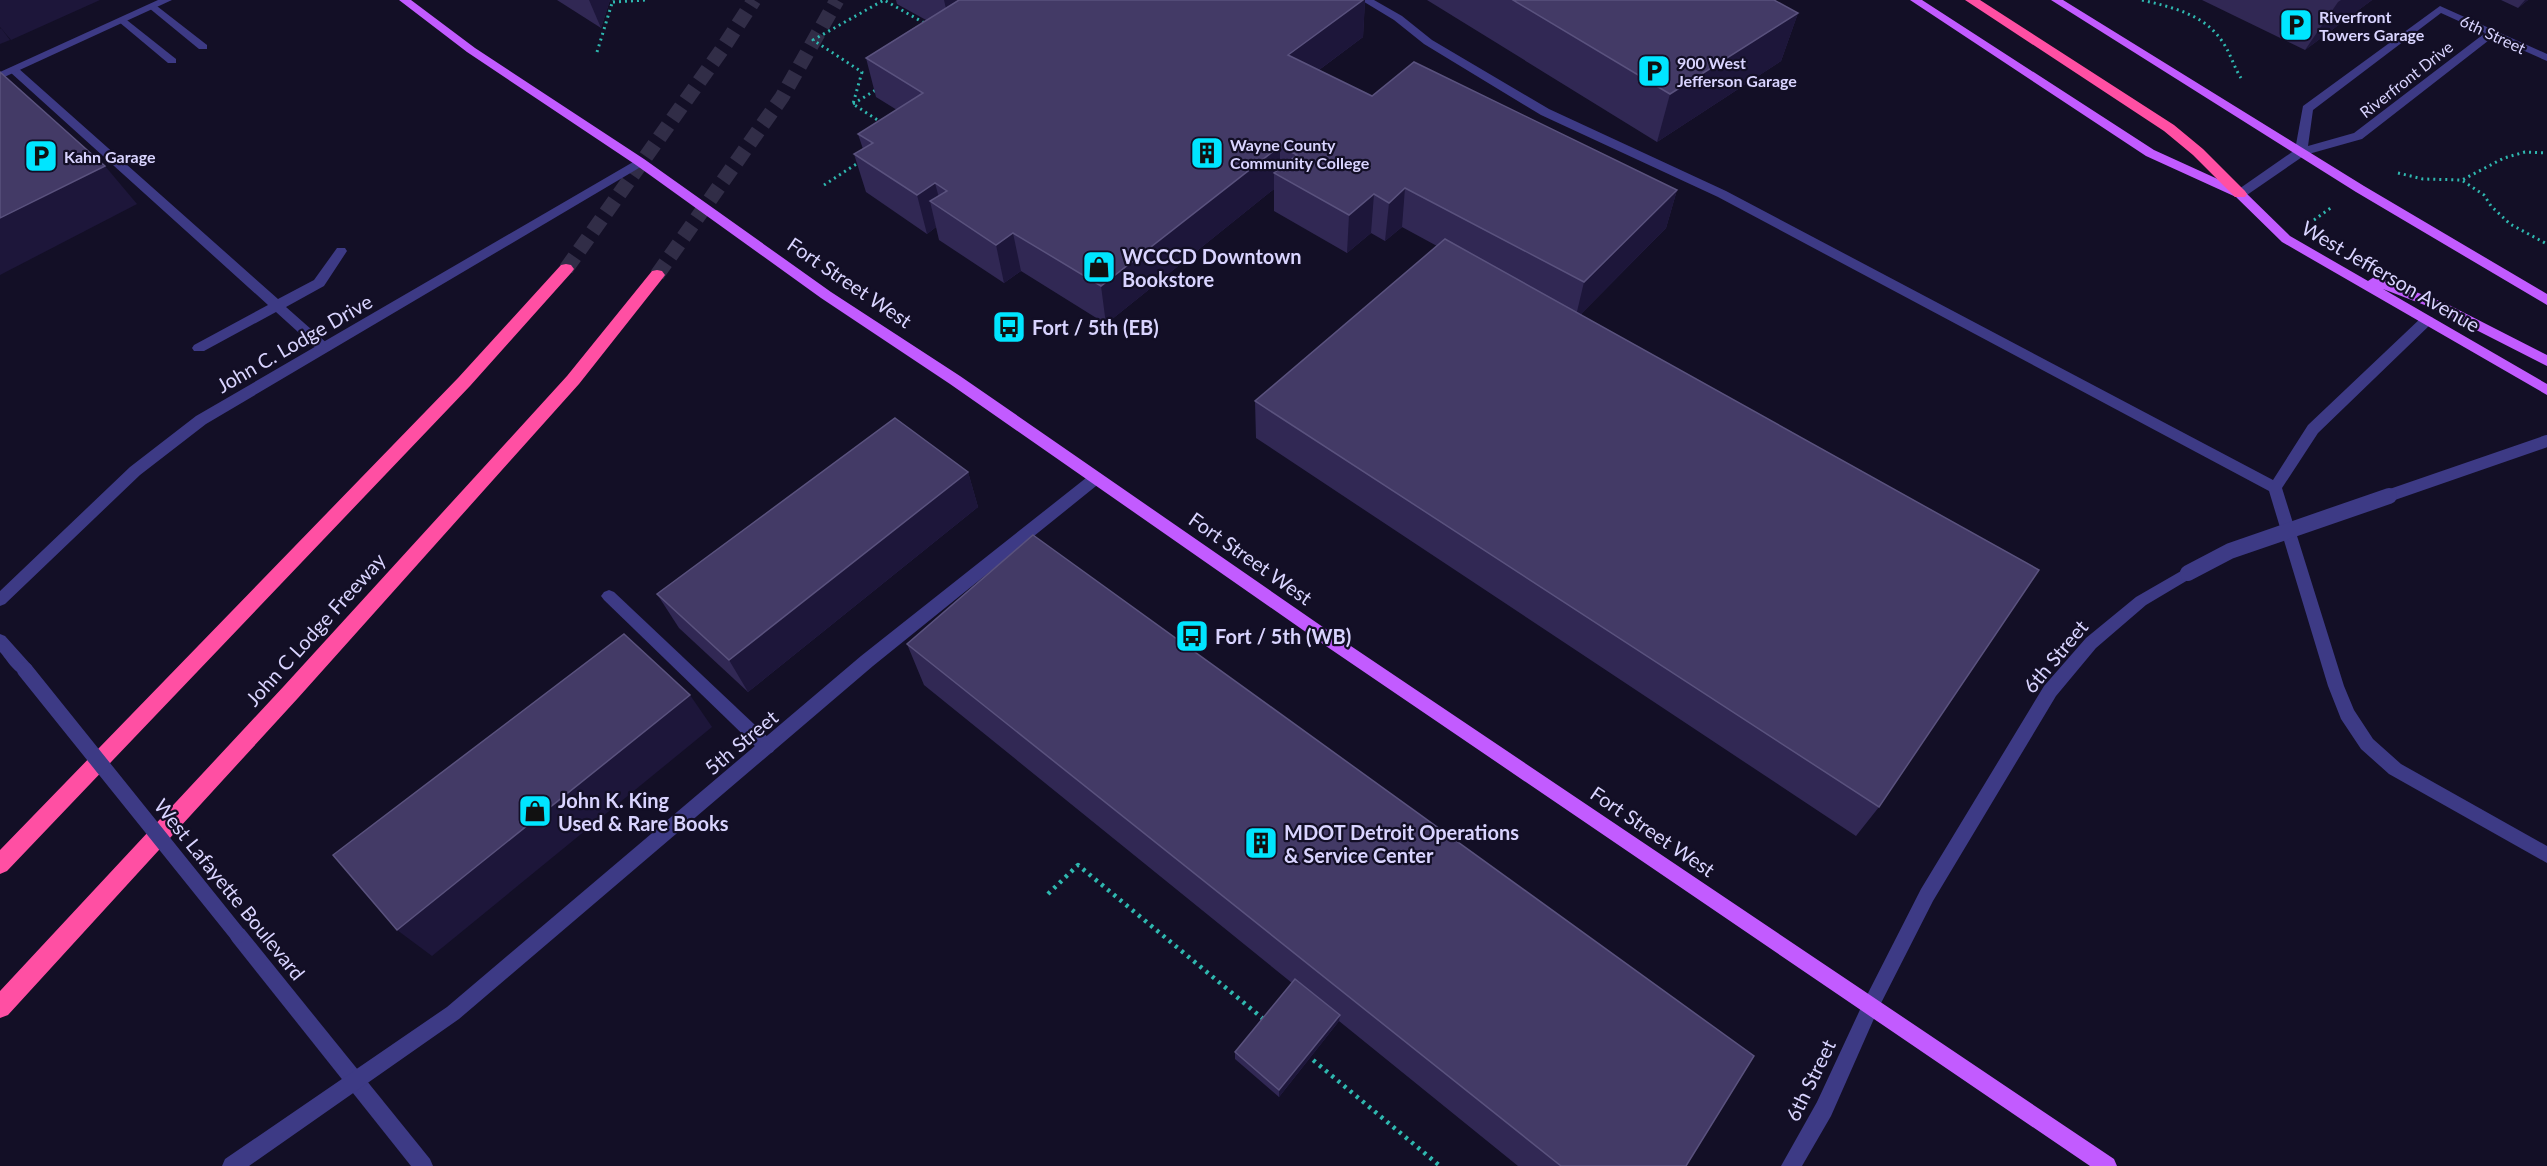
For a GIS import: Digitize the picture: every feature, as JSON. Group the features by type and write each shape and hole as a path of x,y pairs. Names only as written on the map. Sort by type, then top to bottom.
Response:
{"highway":[{"path":"1971,0 2169,128 2198,152 2240,194"},
{"path":"0,864 464,382 566,269"},
{"name":"John C Lodge Freeway","path":"0,1007 291,692 557,397 657,275"}],"main road":[{"name":"Fort Street West","path":"404,0 471,50 640,162 826,295 925,360 1348,652 2107,1166"},
{"name":"West Jefferson Avenue","path":"1915,0 2150,153 2240,194 2286,239 2547,390"},
{"path":"2056,0 2301,152 2547,300"},
{"path":"2335,266 2440,306 2547,361"}],"street":[{"path":"0,76 167,0"},
{"path":"1366,0 1398,18 1428,42 1545,112 1722,194 2275,488 2336,686 2347,714 2367,744 2395,769 2422,786 2547,855"},
{"path":"153,6 203,47"},
{"name":"Riverfront Drive","path":"2301,152 2307,109 2440,9"},
{"name":"6th Street","path":"2440,9 2547,58"},
{"path":"123,20 172,62"},
{"name":"Riverfront Drive","path":"2240,194 2301,152 2358,136 2492,33"},
{"path":"14,70 324,348"},
{"name":"John C. Lodge Drive","path":"0,600 135,471 201,420 640,162"},
{"path":"199,348 319,283 341,251"},
{"path":"2275,488 2313,429 2427,320"},
{"name":"6th Street","path":"1791,1166 1824,1109 1871,1005 1927,895 2050,691 2091,643 2141,601 2230,551 2547,441"},
{"name":"5th Street","path":"232,1166 453,1013 867,661 1096,478"},
{"path":"609,596 767,747"},
{"name":"West Lafayette Boulevard","path":"0,641 423,1166"}],"path":[{"path":"597,52 613,1 647,0"},
{"path":"853,104 862,72 813,40 884,0 934,29"},
{"path":"2142,0 2183,9 2211,28 2225,46 2244,82"},
{"path":"853,104 884,85"},
{"path":"853,104 883,123"},
{"path":"2389,169 2422,179 2462,180 2504,158 2525,152 2547,153"},
{"path":"824,185 863,160"},
{"path":"2462,180 2484,195 2491,206 2510,224 2547,244"},
{"path":"2313,220 2339,202"},
{"path":"1048,894 1078,865 1268,1023"},
{"path":"1304,1053 1440,1166"}],"building":[{"name":"Wayne County Community College","path":"959,0 1363,0 1288,55 1372,96 1414,62 1677,190 1584,282 1405,188 1389,203 1374,194 1349,215 1274,173 1297,155 1280,146 1101,286 1013,233 996,245 930,201 947,191 935,183 917,195 854,154 873,143 858,134 923,93 866,58"},
{"path":"1513,0 1774,0 1798,13 1670,94"},
{"path":"0,72 105,166 0,218"},
{"path":"1445,239 2039,570 1879,807 1255,401"},
{"path":"895,418 968,472 729,660 657,594"},
{"name":"MDOT Detroit Operations & Service Center","path":"1033,535 1754,1056 1686,1166 1561,1166 907,644"},
{"path":"624,634 690,695 397,930 333,855"},
{"path":"1295,979 1340,1015 1279,1090 1235,1052"}],"tunnel":[{"path":"566,269 723,48 754,0"},
{"path":"657,275 782,97 837,0"}],"place":[{"name":"Riverfront Towers Garage","path":"2296,25"},
{"name":"900 West Jefferson Garage","path":"1654,71"},
{"name":"Wayne County Community College","path":"1207,153"},
{"name":"Kahn Garage","path":"41,156"},
{"name":"WCCCD Downtown Bookstore","path":"1099,267"},
{"name":"Fort / 5th (EB)","path":"1009,327"},
{"name":"Fort / 5th (WB)","path":"1192,636"},
{"name":"John K. King Used & Rare Books","path":"535,811"},
{"name":"MDOT Detroit Operations & Service Center","path":"1261,843"}]}
